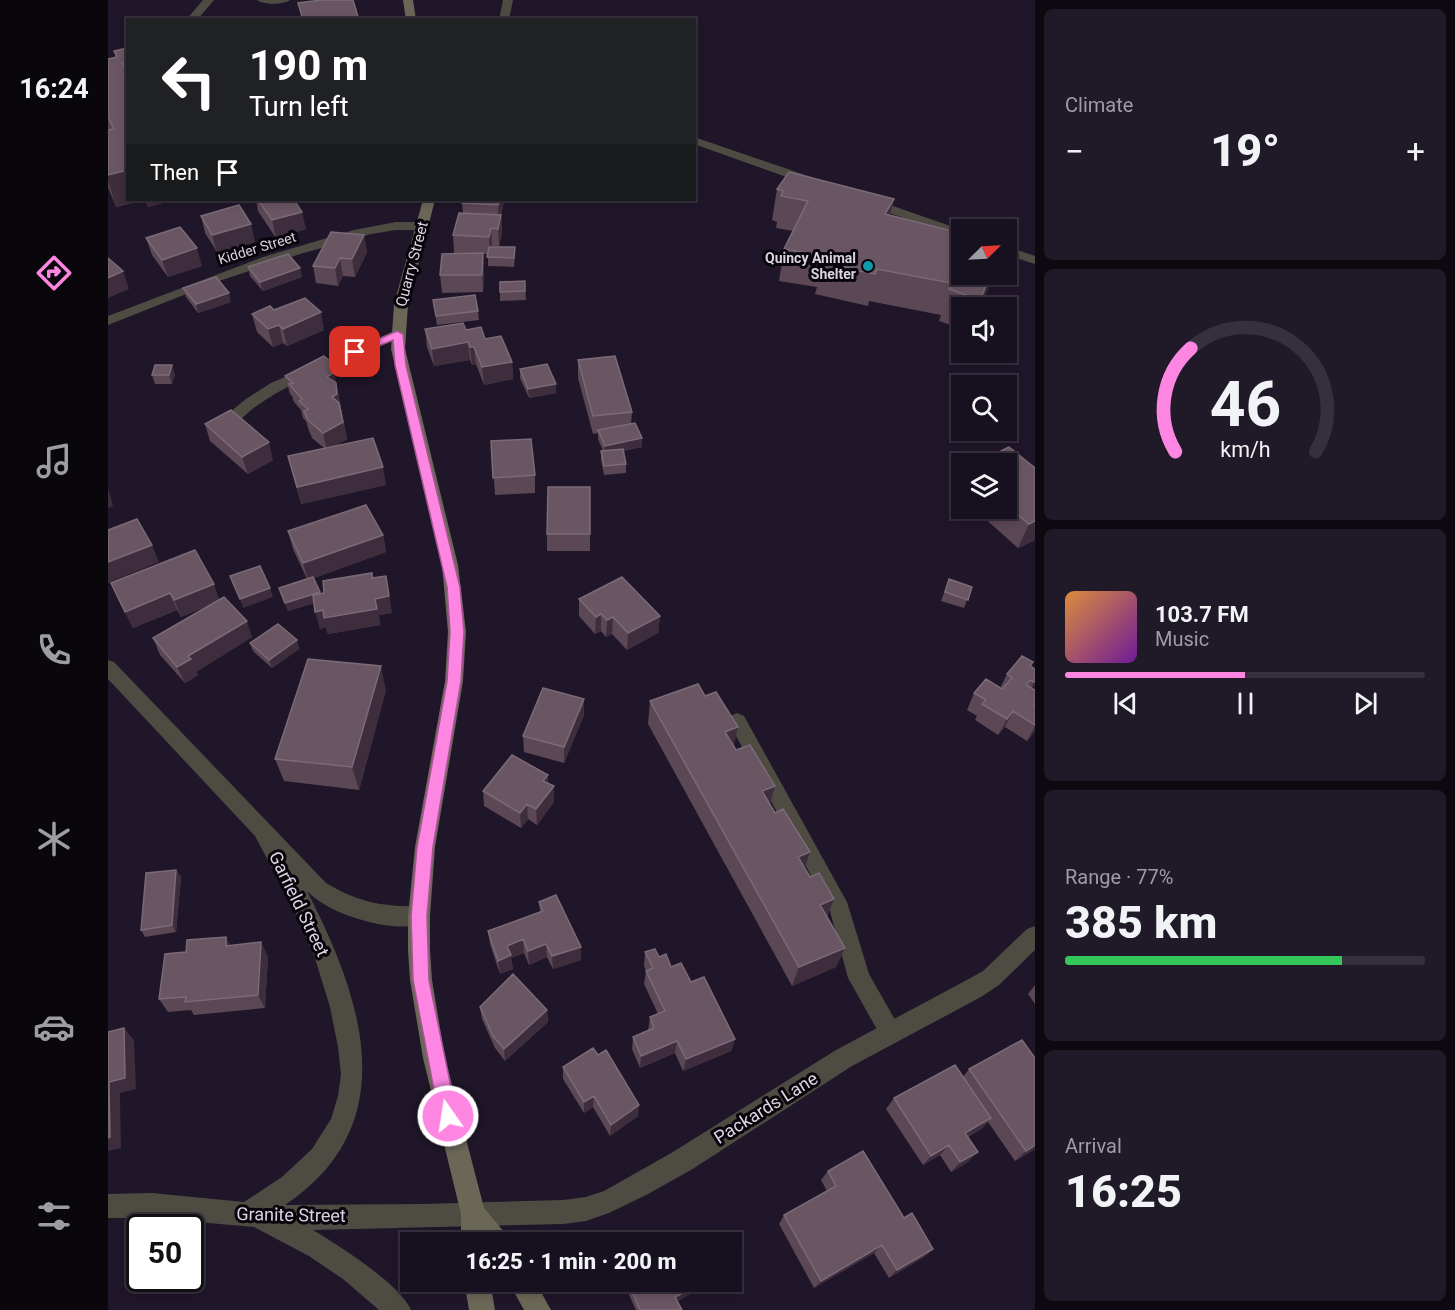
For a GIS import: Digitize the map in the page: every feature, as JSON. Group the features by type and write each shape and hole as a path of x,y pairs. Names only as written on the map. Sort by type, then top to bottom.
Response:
{"main road":[{"path":"408,0 411,18"},
{"name":"Quarry Street","path":"429,201 404,288 397,334 402,372 450,565 457,632 454,681 425,847 419,916 421,980 452,1135 474,1214"},
{"path":"474,1214 474,1232"},
{"path":"474,1214 488,1232"},
{"path":"479,1292 482,1310"},
{"path":"527,1292 538,1310"}],"street":[{"path":"193,18 209,0"},
{"path":"262,0 285,0"},
{"path":"504,18 508,0"},
{"path":"696,141 817,184"},
{"path":"862,199 951,230"},
{"name":"Kidder Street","path":"108,321 200,283 262,261 374,230 421,226"},
{"path":"1017,254 1035,260"},
{"path":"215,430 276,386 397,334"},
{"name":"Garfield Street","path":"108,667 312,884 332,898 367,912 400,917 419,916"},
{"path":"737,721 840,909 859,978 891,1032"},
{"name":"Garfield Street","path":"244,1215 290,1186 316,1162 338,1129 351,1088 350,1050 329,964 307,911 264,834"},
{"name":"Packards Lane","path":"474,1214 563,1212 586,1209 609,1201 682,1161 844,1058 991,978 1035,936"},
{"name":"Granite Street","path":"108,1206 128,1204 244,1215 307,1217 474,1214"},
{"path":"244,1215 301,1237 353,1272 398,1310"}],"building":[{"path":"353,0 358,18 302,18 298,3"},
{"path":"126,48 126,62 122,63 126,70 126,78 124,78 126,82 126,170 108,175 108,130 114,129 108,117 108,59 117,57 114,51"},
{"path":"789,172 894,199 885,214 951,231 951,283 877,269 875,274 821,263 824,256 784,249 808,201 781,196 783,191 777,189"},
{"path":"259,201 295,201 302,212 272,220"},
{"path":"463,201 500,201 498,205 462,203"},
{"path":"239,205 251,224 212,235 201,216"},
{"path":"459,213 501,215 498,229 491,228 489,237 453,235"},
{"path":"180,227 197,248 162,260 146,238"},
{"path":"331,232 364,235 352,259 340,258 335,268 313,266"},
{"path":"489,247 515,247 514,258 487,257"},
{"path":"483,253 482,275 440,275 442,254"},
{"path":"288,254 300,268 260,282 248,267"},
{"path":"108,258 123,271 108,278"},
{"path":"216,277 229,293 196,304 183,288"},
{"path":"525,281 525,291 500,292 500,282"},
{"path":"951,283 951,285 986,285 981,297 972,297 949,289"},
{"path":"475,295 478,311 436,316 433,300"},
{"path":"305,298 321,312 283,329 279,325 268,329 252,314 270,306 274,310"},
{"path":"463,323 466,330 481,327 485,339 501,336 512,362 482,367 474,347 470,347 468,342 432,349 425,329"},
{"path":"324,356 332,363 333,373 327,377 336,383 337,394 332,397 339,403 343,422 323,433 308,420 304,411 308,409 299,401 302,399 289,384 293,383 285,376"},
{"path":"615,356 632,412 593,416 578,360"},
{"path":"547,364 556,384 528,389 520,369"},
{"path":"155,365 172,365 169,375 152,375"},
{"path":"231,410 269,442 242,457 205,424"},
{"path":"635,423 642,438 605,446 598,430"},
{"path":"373,438 383,467 297,487 288,456"},
{"path":"531,439 535,475 493,478 491,441"},
{"path":"1009,447 1016,453 997,453"},
{"path":"623,449 626,464 604,466 601,451"},
{"path":"1017,453 1035,468 1035,521 1029,524 1017,514"},
{"path":"548,487 590,487 590,534 547,534"},
{"path":"366,505 383,535 303,563 288,531"},
{"path":"137,519 152,545 108,562 108,530"},
{"path":"195,550 214,584 174,600 170,593 125,612 111,583"},
{"path":"260,566 270,588 240,599 230,576"},
{"path":"372,573 372,578 386,576 389,596 375,599 377,609 324,618 323,610 315,612 313,595 324,593 323,581"},
{"path":"313,577 320,592 285,603 279,588"},
{"path":"622,577 660,616 628,633 613,617 607,620 601,614 596,617 579,599"},
{"path":"949,579 972,587 968,600 945,592"},
{"path":"224,597 247,621 188,656 191,659 177,667 153,638"},
{"path":"278,624 297,640 269,660 250,643"},
{"path":"1022,656 1033,662 1030,666 1035,669 1035,681 1030,680 1026,685 1035,690 1035,725 1013,711 1007,719 982,704 986,700 974,693 986,679 1002,689 1012,678 1007,674"},
{"path":"308,659 381,666 352,767 275,759"},
{"path":"698,684 705,696 716,692 738,727 725,732 736,750 750,745 775,786 762,791 775,813 783,809 810,852 798,857 810,877 819,873 834,899 820,905 845,948 799,967 650,701"},
{"path":"543,688 584,699 564,747 523,736"},
{"path":"512,755 548,775 543,781 554,786 536,809 527,804 520,813 483,791"},
{"path":"176,870 172,925 141,930 146,873"},
{"path":"556,895 581,947 552,956 546,944 528,951 523,939 507,946 511,955 498,961 488,931 543,911 539,902"},
{"path":"226,937 226,946 261,942 258,995 185,1002 186,997 159,999 165,954 186,952 187,940"},
{"path":"655,949 659,957 666,954 671,967 681,963 691,982 704,977 735,1039 686,1059 677,1041 641,1056 633,1037 654,1028 650,1017 665,1011 646,971 653,968 645,952"},
{"path":"513,974 547,1010 504,1049 493,1036 480,1007"},
{"path":"124,1028 125,1078 109,1082 110,1137 108,1138 108,1032"},
{"path":"1022,1040 1035,1058 1035,1145 1026,1151 969,1069"},
{"path":"593,1048 598,1055 606,1050 639,1105 611,1125 594,1096 584,1102 563,1067"},
{"path":"955,1065 991,1118 965,1133 978,1152 960,1162 949,1145 931,1156 894,1098"},
{"path":"863,1151 904,1218 912,1213 933,1249 897,1270 882,1245 821,1281 784,1215 836,1186 828,1171"},
{"path":"632,1292 684,1292 675,1297 682,1310 640,1310"}],"place":[{"name":"Quincy Animal Shelter","path":"868,266"}],"route":[{"path":"355,352 397,334 401,365 454,587 457,632 454,681 425,847 419,916 421,980 448,1116"}]}
